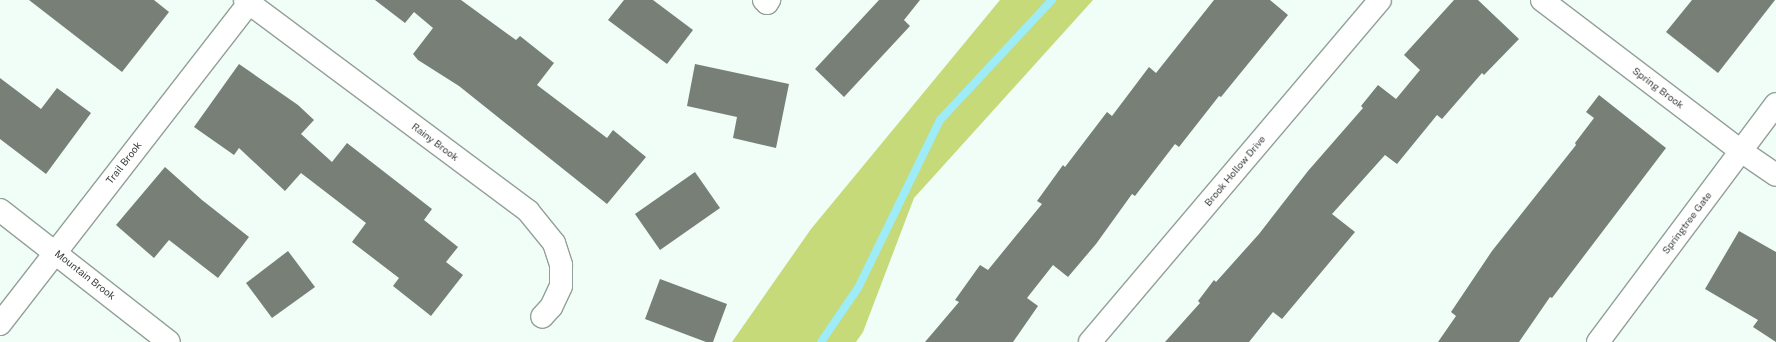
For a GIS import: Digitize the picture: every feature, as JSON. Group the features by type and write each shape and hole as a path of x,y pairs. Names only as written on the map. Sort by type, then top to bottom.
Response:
{"street":[{"name":"Brook Hollow Drive","path":"1090,342 1380,0"},
{"name":"Spring Brook","path":"1542,0 1741,151 1776,174"},
{"name":"Trail Brook","path":"0,324 247,1"},
{"name":"Rainy Brook","path":"247,1 528,211 554,243 561,265 561,286 551,307 542,317"},
{"name":"Springtree Gate","path":"1598,342 1776,104"},
{"name":"Mountain Brook","path":"0,210 55,251 169,342"}],"green space":[{"path":"1000,0 1093,0 914,198 863,332 856,342 732,342 811,229"}],"building":[{"path":"29,0 154,0 169,12 122,72"},
{"path":"375,0 461,0 516,40 520,36 554,63 537,85 607,138 613,130 646,157 607,204 459,86 418,60 413,54 433,28 414,12 405,23"},
{"path":"624,0 653,0 693,30 667,64 608,20"},
{"path":"879,0 920,0 904,20 910,26 844,97 815,69"},
{"path":"1214,0 1270,0 1288,15 1221,97 1219,96 1179,147 1175,144 1135,196 1132,194 1096,244 1068,277 1053,265 1027,298 1038,306 1013,342 925,342 959,302 955,300 980,265 988,270 1042,204 1037,201 1063,165 1065,167 1107,112 1112,116 1149,67 1156,73"},
{"path":"1454,0 1478,0 1519,39 1484,75 1482,73 1442,119 1437,115 1397,164 1385,155 1332,214 1355,232 1282,319 1273,312 1249,342 1165,342 1200,303 1198,301 1214,280 1216,282 1259,234 1308,171 1363,108 1361,106 1378,85 1396,99 1420,70 1404,55"},
{"path":"1692,0 1775,0 1718,73 1666,32"},
{"path":"239,64 298,105 314,120 301,134 332,162 347,143 432,209 424,220 458,247 446,262 463,275 431,316 393,286 399,278 352,242 366,223 301,173 285,191 239,148 234,155 194,127"},
{"path":"695,64 789,84 776,148 733,138 737,117 687,106"},
{"path":"0,78 41,109 57,88 91,113 46,174 0,139"},
{"path":"1599,95 1666,148 1552,298 1550,297 1519,342 1438,342 1456,316 1451,312 1492,251 1576,145 1575,143 1594,118 1586,112"},
{"path":"165,167 202,200 249,237 218,278 169,240 154,258 116,225"},
{"path":"695,172 720,208 660,250 635,214"},
{"path":"1739,231 1776,252 1776,342 1753,327 1758,320 1705,289"},
{"path":"288,251 315,287 272,318 246,283"},
{"path":"660,279 727,304 713,342 706,342 645,319"}],"waterway":[{"path":"821,342 858,288 940,120 1052,0"}]}
